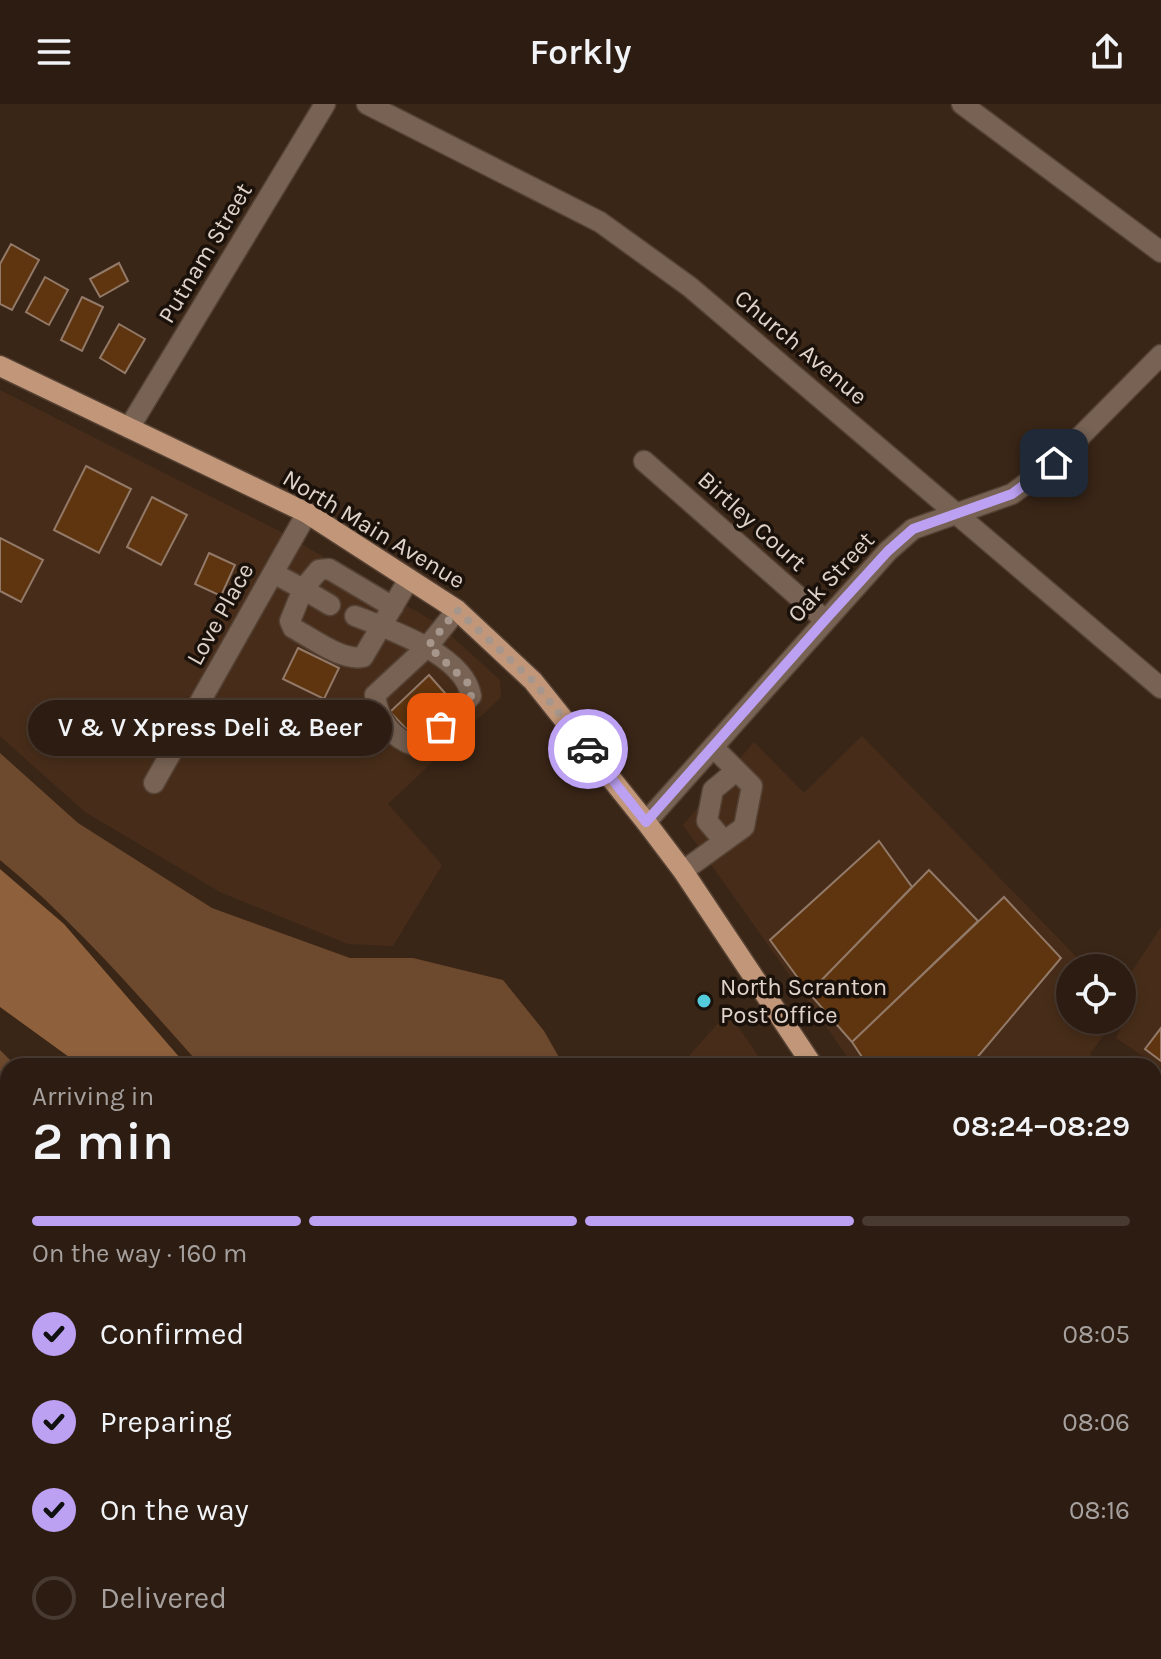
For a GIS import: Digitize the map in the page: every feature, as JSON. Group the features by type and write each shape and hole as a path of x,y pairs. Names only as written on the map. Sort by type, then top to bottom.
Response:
{"main road":[{"name":"North Main Avenue","path":"0,366 307,513 457,610 533,681 646,822 683,871 808,1058"}],"street":[{"name":"Putnam Street","path":"129,428 325,104"},
{"name":"Church Avenue","path":"367,104 600,222 690,287 1161,688"},
{"path":"962,104 1161,252"},
{"name":"Oak Street","path":"646,822 888,551 913,529 1012,494 1054,463 1161,355"},
{"name":"Birtley Court","path":"644,461 825,620"},
{"name":"Love Place","path":"154,783 307,513"},
{"path":"393,607 329,569 319,570 303,589 290,621 293,628 334,651 357,659 363,657 382,626 393,607 409,579"},
{"path":"273,573 330,605"},
{"path":"355,616 428,646 469,684 471,696 441,727 416,746 401,741 385,724 377,713 375,695 428,646 457,610"},
{"path":"683,871 744,827 752,786 713,747"},
{"path":"724,841 707,821 713,790 736,771"}],"shaded area":[{"path":"0,390 281,532 438,624 500,680 501,697 388,804 442,865 393,946 348,944 220,892 85,812 0,736"},
{"path":"862,736 1073,954 1056,954 1056,1034 1105,1034 1090,1054 1093,1058 848,1058 683,825 754,742 804,793"},
{"path":"0,753 78,823 212,908 350,958 413,958 503,980 544,1031 559,1058 194,1058 80,933 0,860"},
{"path":"0,869 64,924 180,1058 70,1058 0,1007"},
{"path":"1161,927 1161,1058 1146,1058 1116,1038 1118,1034 1136,1034 1136,965"},
{"path":"728,1012 760,1058 687,1058"}],"building":[{"path":"11,244 39,260 12,310 0,304 0,264"},
{"path":"119,263 128,281 100,297 90,279"},
{"path":"45,277 68,290 49,325 26,312"},
{"path":"82,297 103,307 82,351 61,340"},
{"path":"119,324 145,339 125,373 100,358"},
{"path":"86,466 131,489 99,553 54,530"},
{"path":"152,497 187,515 161,565 127,547"},
{"path":"0,538 43,560 21,602 0,591"},
{"path":"209,553 235,565 221,596 195,584"},
{"path":"298,648 339,668 324,699 283,679"},
{"path":"429,675 452,701 414,737 390,712"},
{"path":"879,841 912,887 809,993 770,940"},
{"path":"929,870 978,921 852,1042 809,993"},
{"path":"1004,897 1057,954 1056,964 977,1058 863,1058 852,1042"},
{"path":"1161,1028 1161,1058 1145,1049"}],"way so far":[{"path":"441,727 471,696 469,684 428,646 457,610 533,681 588,749"}],"place":[{"name":"V & V Xpress Deli & Beer","path":"441,727"},
{"name":"North Scranton Post Office","path":"704,1001"}],"route":[{"path":"588,749 646,822 825,620 888,551 913,529 1012,494 1054,463"}]}
